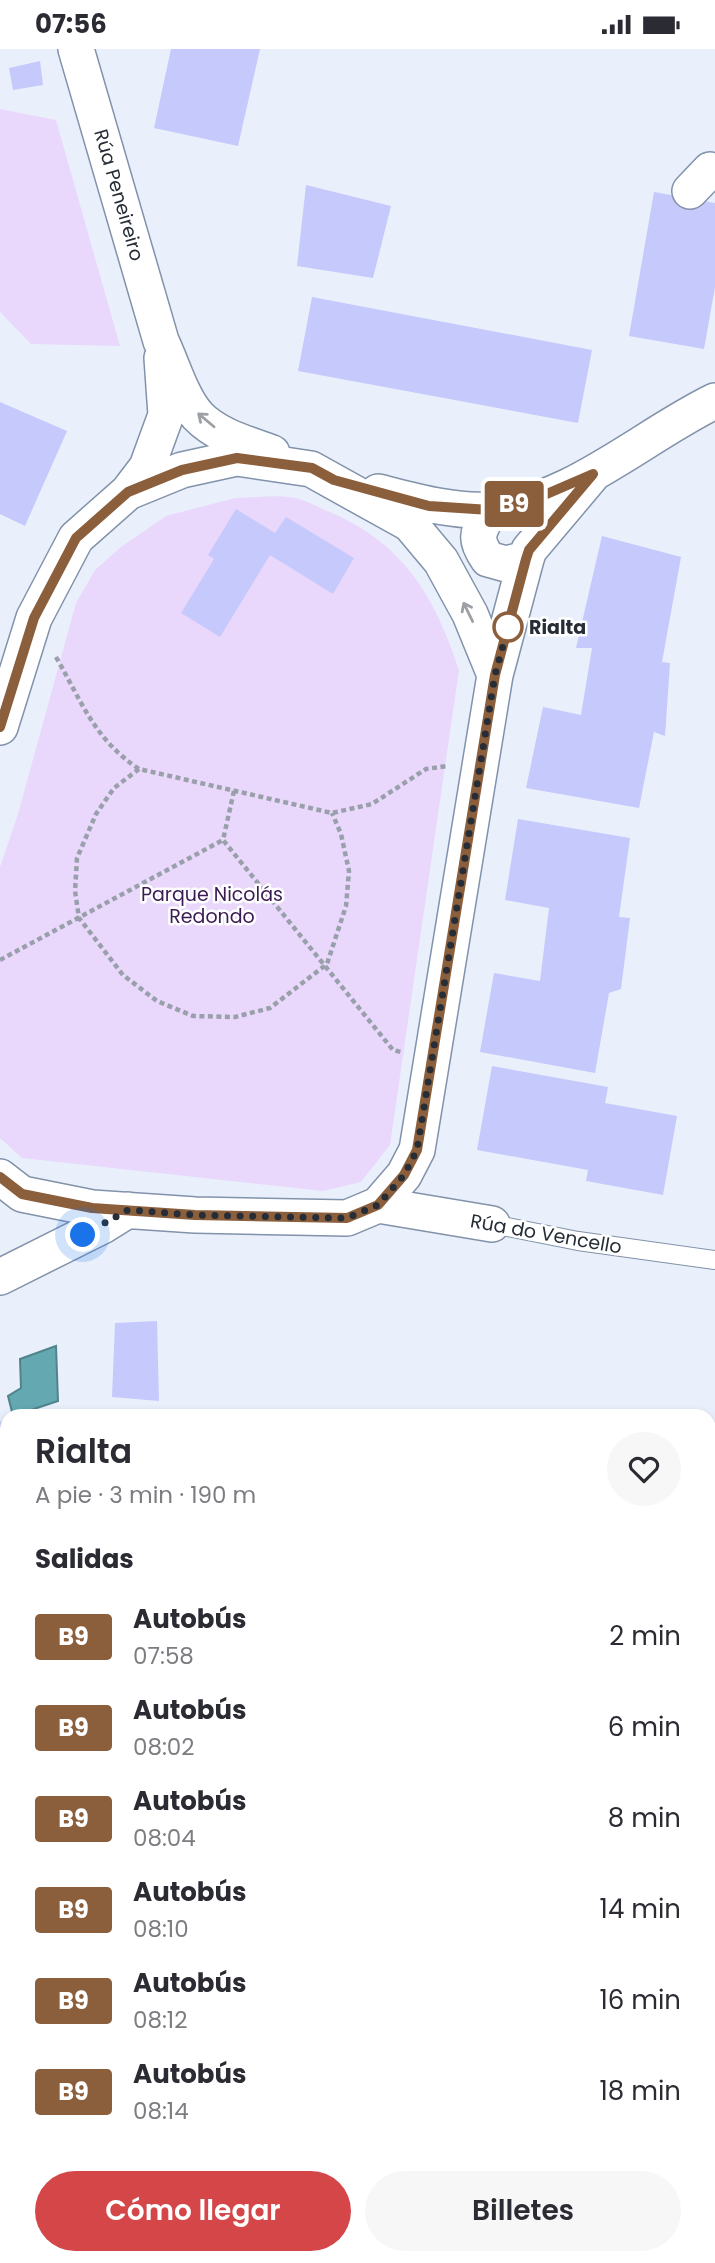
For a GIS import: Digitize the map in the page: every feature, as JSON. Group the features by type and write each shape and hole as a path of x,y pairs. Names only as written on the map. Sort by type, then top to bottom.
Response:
{"street":[{"name":"Rúa Peneireiro","path":"76,49 161,341 198,415 222,434 323,474"},
{"name":"Rúa Peneireiro","path":"128,492 147,467 166,415 161,341"},
{"path":"0,727 34,618 76,538 128,492 182,470 237,458 323,474 429,506 490,510 542,496 593,474 659,432 715,401"},
{"path":"323,474 410,524 441,561 470,614 495,675"},
{"path":"0,1177 22,1194 92,1208 195,1215 347,1218 378,1205 404,1175 417,1150 495,675 526,559 529,550 593,474"},
{"path":"490,510 478,533 478,544 488,559 506,564 526,559"},
{"name":"Rúa do Vencello","path":"378,1205 492,1224"},
{"path":"0,1247 74,1226 92,1208"},
{"path":"0,1277 104,1225 128,1210"}],"lane":[{"name":"Rúa do Vencello","path":"492,1224 578,1241 715,1260"}],"path":[{"path":"34,618 99,736 139,769 332,813 372,804 426,769 482,761"},
{"path":"139,769 108,796 96,814 77,858 75,891 79,918 123,975 157,1001 193,1016 235,1017 270,1007 327,964 345,906 348,871 341,834 332,813"},
{"path":"0,960 223,840 234,791"},
{"path":"223,840 327,964 393,1050 432,1061"}],"green space":[{"path":"0,109 56,120 120,346 31,344 0,312"},
{"name":"Parque Nicolás Redondo","path":"281,496 299,499 352,523 375,537 412,573 426,594 459,670 390,1145 361,1182 323,1191 22,1158 0,1138 0,867 18,814 76,603 95,570 121,547 166,516 235,498"}],"water":[{"path":"56,1346 58,1401 34,1409 11,1409 8,1396 21,1388 20,1359"}],"building":[{"path":"171,49 260,49 238,146 154,128"},
{"path":"40,61 43,85 13,90 9,68"},
{"path":"306,185 391,206 373,278 297,266"},
{"path":"654,192 715,203 715,287 704,349 629,336"},
{"path":"312,297 592,350 578,423 298,371"},
{"path":"0,402 67,431 25,526 0,514"},
{"path":"236,509 275,533 286,517 354,558 333,594 270,555 220,637 181,613 214,559 208,555"},
{"path":"602,536 681,557 662,662 670,663 665,736 654,732 639,808 526,788 543,707 581,715 592,648 576,648"},
{"path":"518,819 630,838 619,917 630,918 621,989 609,993 595,1073 480,1052 494,973 540,981 549,908 505,900"},
{"path":"492,1066 608,1087 605,1103 677,1116 663,1195 586,1181 588,1170 477,1150"},
{"path":"157,1321 159,1401 112,1397 115,1323"}],"bus line":[{"name":"B9","path":"0,727 34,618 76,538 128,492 182,470 237,458 312,468 334,480 429,506 490,510 542,496 593,474 529,550 526,559 495,675 417,1150 404,1175 378,1205 347,1218 195,1215 92,1208 22,1194 0,1177"}],"place":[{"name":"Rialta","path":"508,627"}],"route":[{"path":"83,1235 128,1210 195,1215 347,1218 378,1205 404,1175 417,1150 495,675 508,627"}]}
